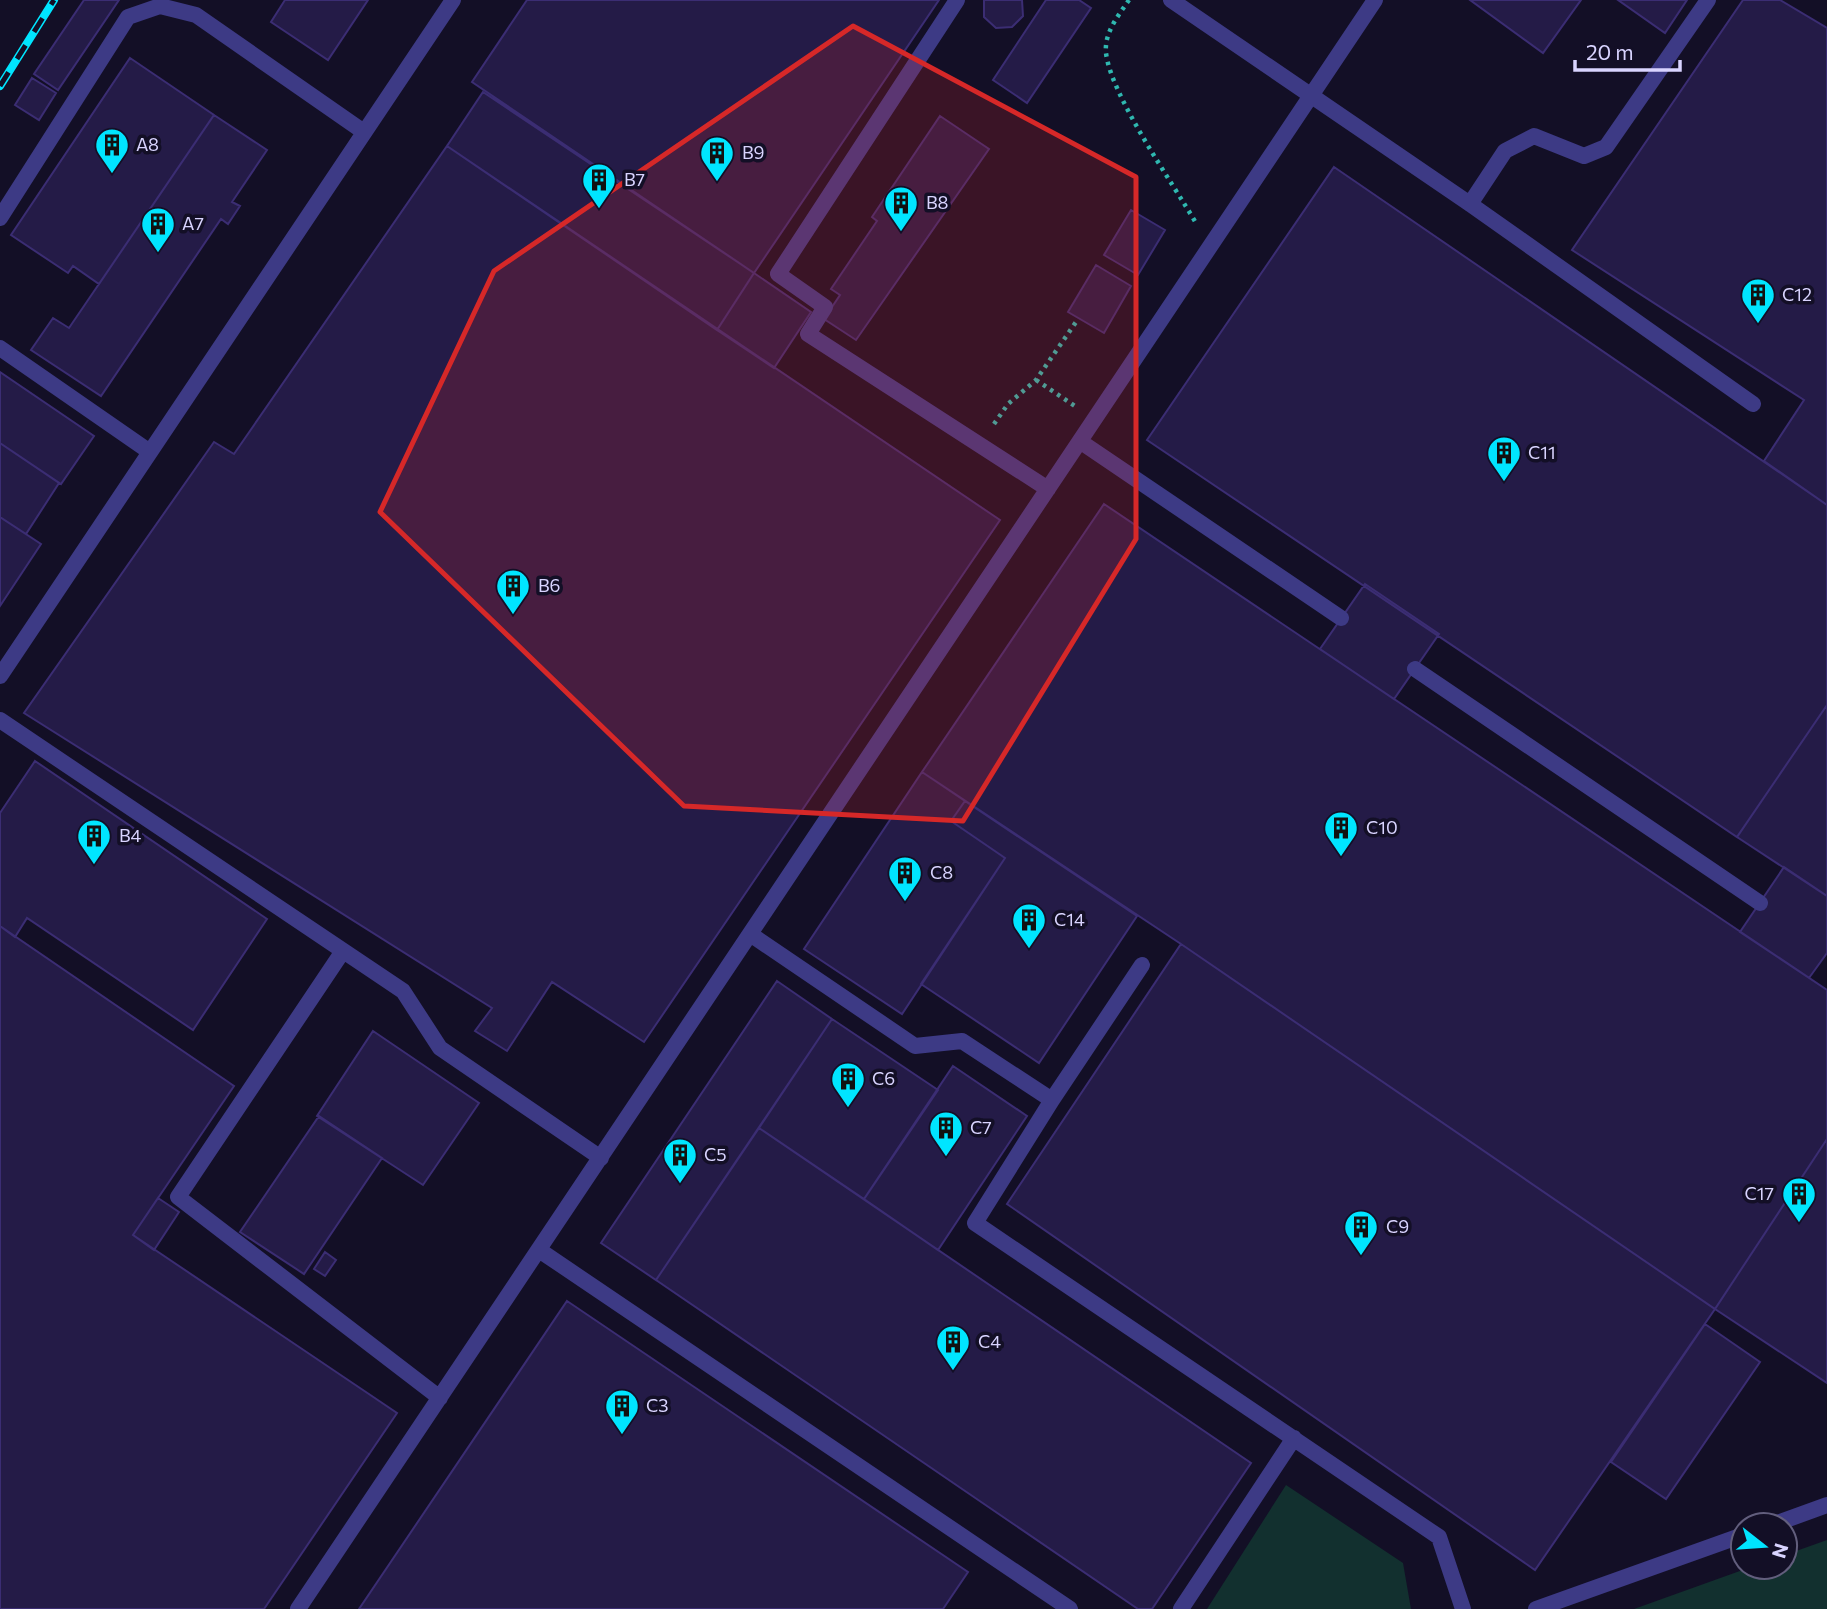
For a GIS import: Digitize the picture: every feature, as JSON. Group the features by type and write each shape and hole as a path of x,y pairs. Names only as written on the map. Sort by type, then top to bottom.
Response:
{"lane":[{"path":"0,676 453,0"},
{"path":"957,0 778,274 825,307 808,334 1048,489"},
{"path":"1171,0 1470,204 1754,404"},
{"path":"298,1609 1082,442 1375,0"},
{"path":"1470,204 1505,151 1534,136 1584,156 1606,147 1708,0"},
{"path":"0,218 128,18 160,6 196,15 364,132"},
{"path":"0,348 150,452"},
{"path":"1082,442 1342,618"},
{"path":"1415,669 1760,903"},
{"path":"0,720 403,991 420,1022 440,1048 601,1158"},
{"path":"750,934 915,1046 962,1041 1052,1100"},
{"path":"343,951 178,1197 440,1398"},
{"path":"1142,965 1052,1100 975,1223 1439,1537 1463,1609"},
{"path":"539,1250 1070,1609"},
{"path":"1181,1609 1294,1438"},
{"path":"1799,1516 1827,1506"},
{"path":"1536,1609 1729,1540"}],"path":[{"path":"1129,0 1108,32 1106,52 1119,93 1210,248"},
{"path":"980,445 1008,404 1036,380 1076,322"},
{"path":"1036,380 1095,420"}],"highlighted area":[{"path":"853,26 1136,177 1136,539 963,821 684,806 380,512 494,271"}],"green space":[{"path":"1286,1485 1403,1563 1411,1609 1207,1609"},
{"path":"1827,1540 1827,1609 1634,1609 1729,1575 1729,1581 1799,1581 1799,1550"}],"building":[{"path":"84,0 119,0 58,90 34,74"},
{"path":"285,0 368,0 328,60 271,22"},
{"name":"B9","path":"527,0 939,0 754,273 472,82"},
{"path":"984,0 1022,0 1023,16 1012,27 996,28 984,17"},
{"path":"1046,0 1079,0 1091,8 1027,103 993,80"},
{"path":"1470,0 1581,0 1543,53"},
{"path":"1618,0 1687,0 1665,33"},
{"name":"C12","path":"1743,0 1780,0 1827,28 1827,505 1764,461 1804,400 1572,250"},
{"name":"A8","path":"130,58 214,115 99,284 73,266 68,273 11,235"},
{"path":"32,78 56,93 39,120 15,105"},
{"name":"B7","path":"483,92 754,273 717,330 447,146"},
{"name":"A7","path":"214,115 267,150 232,202 240,206 228,224 221,219 101,396 31,350 53,318 69,328"},
{"name":"B8","path":"940,116 989,149 856,340 824,319 840,295 831,289 877,221 872,217"},
{"name":"B6","path":"447,146 1000,520 644,1042 552,982 507,1051 475,1031 492,1008 24,713 214,442 234,454"},
{"name":"C11","path":"1334,167 1827,505 1827,705 1737,837 1147,440"},
{"path":"1131,210 1165,230 1138,275 1104,255"},
{"path":"1096,265 1131,286 1104,333 1068,312"},
{"path":"754,273 811,312 774,368 717,330"},
{"path":"0,372 94,436 61,484 0,443"},
{"path":"0,443 59,483 26,534 0,517"},
{"name":"C10","path":"1104,504 1827,990 1827,1139 1715,1309 1181,944 922,772"},
{"path":"0,517 41,544 0,606"},
{"path":"1365,584 1439,634 1394,699 1320,649"},
{"path":"1827,705 1827,896 1737,837"},
{"name":"B4","path":"35,761 267,919 193,1030 27,918 15,937 0,926 0,813"},
{"name":"C8","path":"922,772 965,801 951,821 1005,858 902,1014 804,949"},
{"name":"C14","path":"965,801 1137,916 1039,1063 921,984 1005,858 951,821"},
{"path":"1784,867 1827,896 1827,953 1809,978 1740,932"},
{"path":"0,926 234,1086 133,1235 397,1413 264,1609 0,1609"},
{"name":"C9","path":"1181,944 1715,1309 1535,1570 1007,1204"},
{"name":"C5","path":"777,981 832,1019 656,1280 601,1243"},
{"name":"C6","path":"832,1019 938,1090 864,1199 759,1128"},
{"path":"373,1031 479,1103 423,1185 317,1116"},
{"name":"C7","path":"953,1066 1027,1116 938,1250 864,1199"},
{"path":"319,1116 382,1158 304,1274 240,1232"},
{"name":"C4","path":"759,1128 1251,1463 1152,1609 1138,1609 656,1280"},
{"name":"C17","path":"1827,1139 1827,1383 1715,1309"},
{"path":"158,1198 179,1212 154,1250 133,1235"},
{"path":"325,1252 336,1260 325,1276 314,1269"},
{"name":"C3","path":"567,1301 968,1572 943,1609 359,1609"},
{"path":"1705,1324 1760,1362 1666,1499 1611,1462"}],"railway":[{"path":"0,86 54,0"}],"place":[{"name":"A8","path":"112,175"},
{"name":"B9","path":"717,183"},
{"name":"B7","path":"599,210"},
{"name":"B8","path":"901,233"},
{"name":"A7","path":"158,254"},
{"name":"C12","path":"1758,325"},
{"name":"C11","path":"1504,483"},
{"name":"B6","path":"513,616"},
{"name":"C10","path":"1341,858"},
{"name":"B4","path":"94,866"},
{"name":"C8","path":"905,903"},
{"name":"C14","path":"1029,950"},
{"name":"C6","path":"848,1109"},
{"name":"C7","path":"946,1158"},
{"name":"C5","path":"680,1185"},
{"name":"C17","path":"1799,1224"},
{"name":"C9","path":"1361,1257"},
{"name":"C4","path":"953,1372"},
{"name":"C3","path":"622,1436"}]}
